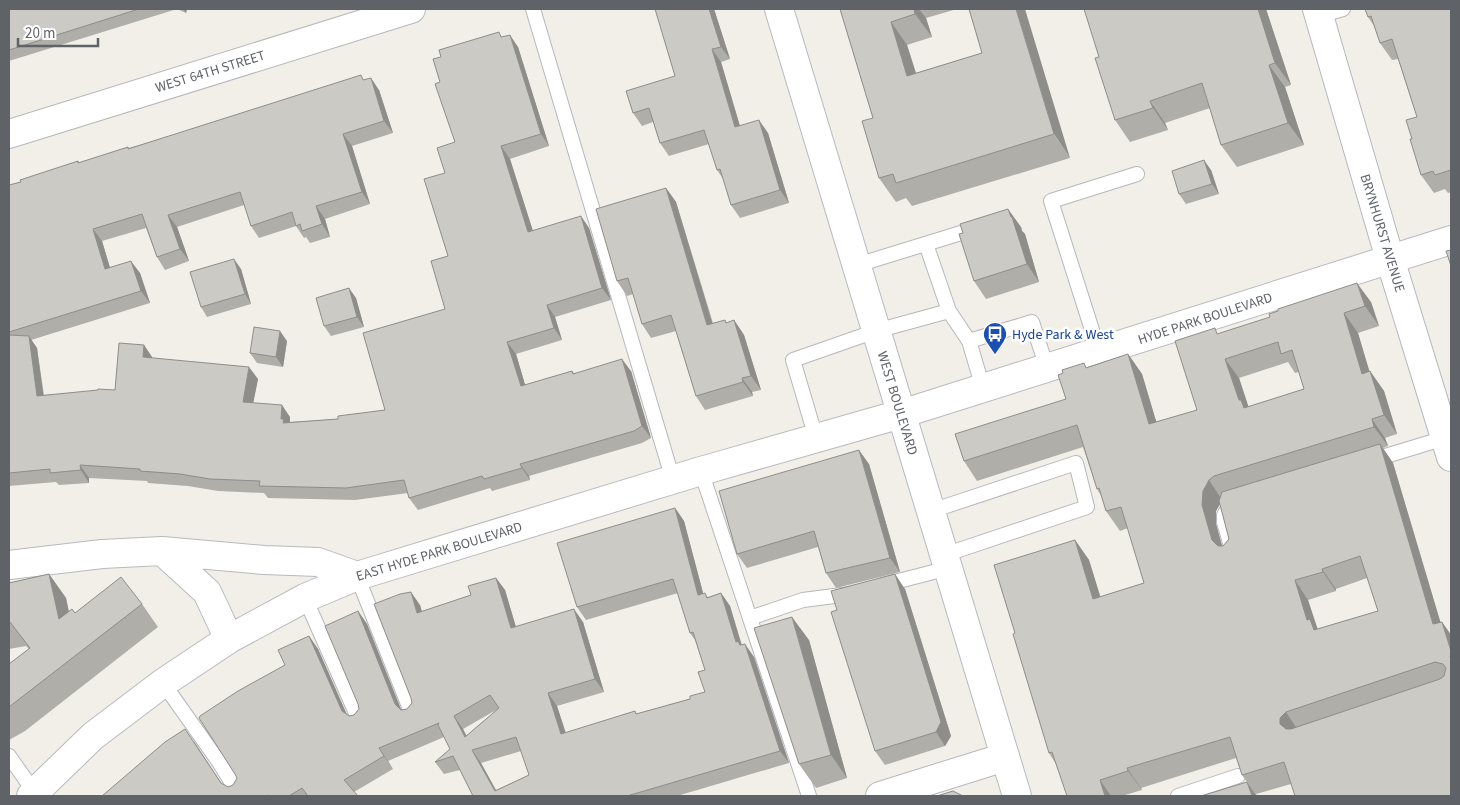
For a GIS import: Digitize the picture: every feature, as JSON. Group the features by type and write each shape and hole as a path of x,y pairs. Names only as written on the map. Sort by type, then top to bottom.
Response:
{"street":[{"name":"WEST 64TH STREET","path":"9,134 411,9"},
{"name":"WEST BOULEVARD","path":"779,9 1017,796"},
{"name":"BRYNHURST AVENUE","path":"1326,11 1390,259 1447,436"},
{"name":"HYDE PARK BOULEVARD","path":"901,414 1451,240"},
{"name":"EAST HYDE PARK BOULEVARD","path":"33,794 93,736 163,683 229,639 305,598 357,576 701,471 901,414"},
{"path":"9,565 102,554 162,551 264,560 318,562 357,576"},
{"path":"162,551 207,592 229,639"},
{"path":"880,796 1005,758"}],"lane":[{"path":"533,9 673,480"},
{"path":"1099,352 1052,201 1137,174"},
{"path":"857,265 961,233"},
{"path":"926,244 948,310 969,341 984,388"},
{"path":"816,438 793,360 876,331 948,310"},
{"path":"969,341 1032,322 1047,368"},
{"path":"1352,466 1447,436"},
{"path":"750,618 803,600 842,596 864,590 946,562 1087,507 1076,463 931,511"},
{"path":"701,471 809,796"},
{"path":"1234,558 1224,522 1224,515 1230,504 1239,501"},
{"path":"357,576 412,714"},
{"path":"305,598 359,720"},
{"path":"163,683 237,790"},
{"path":"9,756 33,794"},
{"path":"1178,796 1238,776"}],"building":[{"path":"9,9 139,9 9,50"},
{"path":"655,9 709,9 721,47 712,49 735,127 759,120 780,190 731,205 720,169 717,170 704,130 660,143 649,108 633,113 626,91 675,76"},
{"path":"840,9 914,9 915,14 891,22 907,76 982,53 969,9 1016,9 1054,134 896,183 893,174 879,178 862,121 873,118"},
{"path":"1084,9 1258,9 1275,63 1269,65 1288,123 1221,145 1202,83 1150,101 1153,108 1115,120 1095,58 1099,57"},
{"path":"1365,9 1451,9 1451,170 1435,175 1433,171 1421,175 1406,120 1417,117 1392,39 1380,43 1371,16 1368,17"},
{"path":"499,32 501,37 510,35 541,134 501,146 528,232 581,216 602,288 547,305 554,328 507,342 521,386 572,371 573,374 622,359 642,426 634,431 520,464 522,468 484,479 482,476 409,498 404,480 346,488 259,486 260,481 210,479 180,474 140,471 140,469 80,465 81,470 50,473 50,469 9,473 9,335 29,336 37,396 98,389 115,390 119,343 144,345 143,357 249,367 243,402 282,405 281,419 284,419 283,423 338,419 338,416 385,410 363,333 445,309 431,261 448,256 424,179 445,173 437,148 455,142 435,84 440,82 433,59 441,57 439,50"},
{"path":"361,75 363,80 371,78 384,121 343,134 362,192 316,206 322,224 302,231 300,224 296,226 292,212 251,226 240,192 168,215 180,249 157,257 142,214 93,229 105,269 131,261 141,291 9,332 9,185 78,161 78,163 128,147 128,149"},
{"path":"1204,160 1212,184 1179,194 1172,171"},
{"path":"666,188 707,325 725,320 726,323 734,320 751,376 742,378 743,382 696,396 671,315 642,324 628,278 617,281 596,209"},
{"path":"1008,209 1027,264 974,281 959,234 963,233 960,224"},
{"path":"1451,250 1451,266 1446,251"},
{"path":"234,259 245,294 201,307 190,272"},
{"path":"1357,283 1365,306 1344,313 1362,374 1370,371 1384,415 1372,419 1374,427 1214,476 1209,480 1203,491 1202,505 1212,540 1218,546 1223,546 1229,539 1219,501 1222,492 1380,444 1433,624 1442,622 1451,651 1451,796 1295,796 1284,762 1242,775 1230,737 1127,768 1128,771 1100,780 1105,796 1067,796 1052,752 1049,753 994,565 1075,540 1093,599 1144,583 1121,507 1106,511 1077,425 964,461 955,434 1066,399 1058,375 1063,373 1062,370 1084,363 1086,368 1128,354 1149,424 1197,410 1175,341 1215,328 1217,334 1270,317 1269,314 1278,311 1278,309","holes":["1278,342 1281,354 1292,350 1304,389 1244,408 1241,400 1239,400 1225,359","1360,556 1378,611 1314,630 1310,619 1307,620 1295,580 1323,572 1322,569","1435,662 1443,664 1446,668 1444,676 1440,679 1291,729 1286,729 1280,724 1280,718 1286,712"]},
{"path":"349,288 357,317 324,326 316,298"},
{"path":"254,327 280,331 276,357 250,353"},
{"path":"859,450 890,558 826,573 814,531 737,554 719,491"},
{"path":"675,508 698,595 705,593 707,598 721,593 736,642 738,641 740,645 745,644 780,751 627,796 473,796 453,756 435,762 450,749 438,725 439,723 379,748 384,756 344,780 358,796 308,796 302,788 289,796 102,796 165,742 185,729 221,783 228,787 233,785 237,778 199,718 200,716 238,691 285,665 278,650 309,636 342,711 349,716 354,715 359,709 358,704 325,626 358,611 395,704 401,710 407,709 412,703 411,698 374,604 411,592 417,613 471,595 468,586 496,578 511,628 574,609 595,679 548,693 561,734 635,711 636,714 690,699 690,696 705,692 698,672 705,670 693,632 690,633 673,579 577,607 557,543","holes":["490,695 499,708 465,737 454,716","516,737 529,775 495,791 472,750"]},
{"path":"49,574 59,619 72,609 75,613 121,577 142,604 9,707 9,664 30,648 9,622 9,583"},
{"path":"895,574 941,722 936,732 875,751 831,612 837,610 831,591"},
{"path":"792,617 831,755 799,764 754,628"},
{"path":"1247,782 1252,796 1201,796"},
{"path":"953,791 963,796 937,796"}],"place":[{"name":"Hyde Park & West","path":"995,355"}]}
